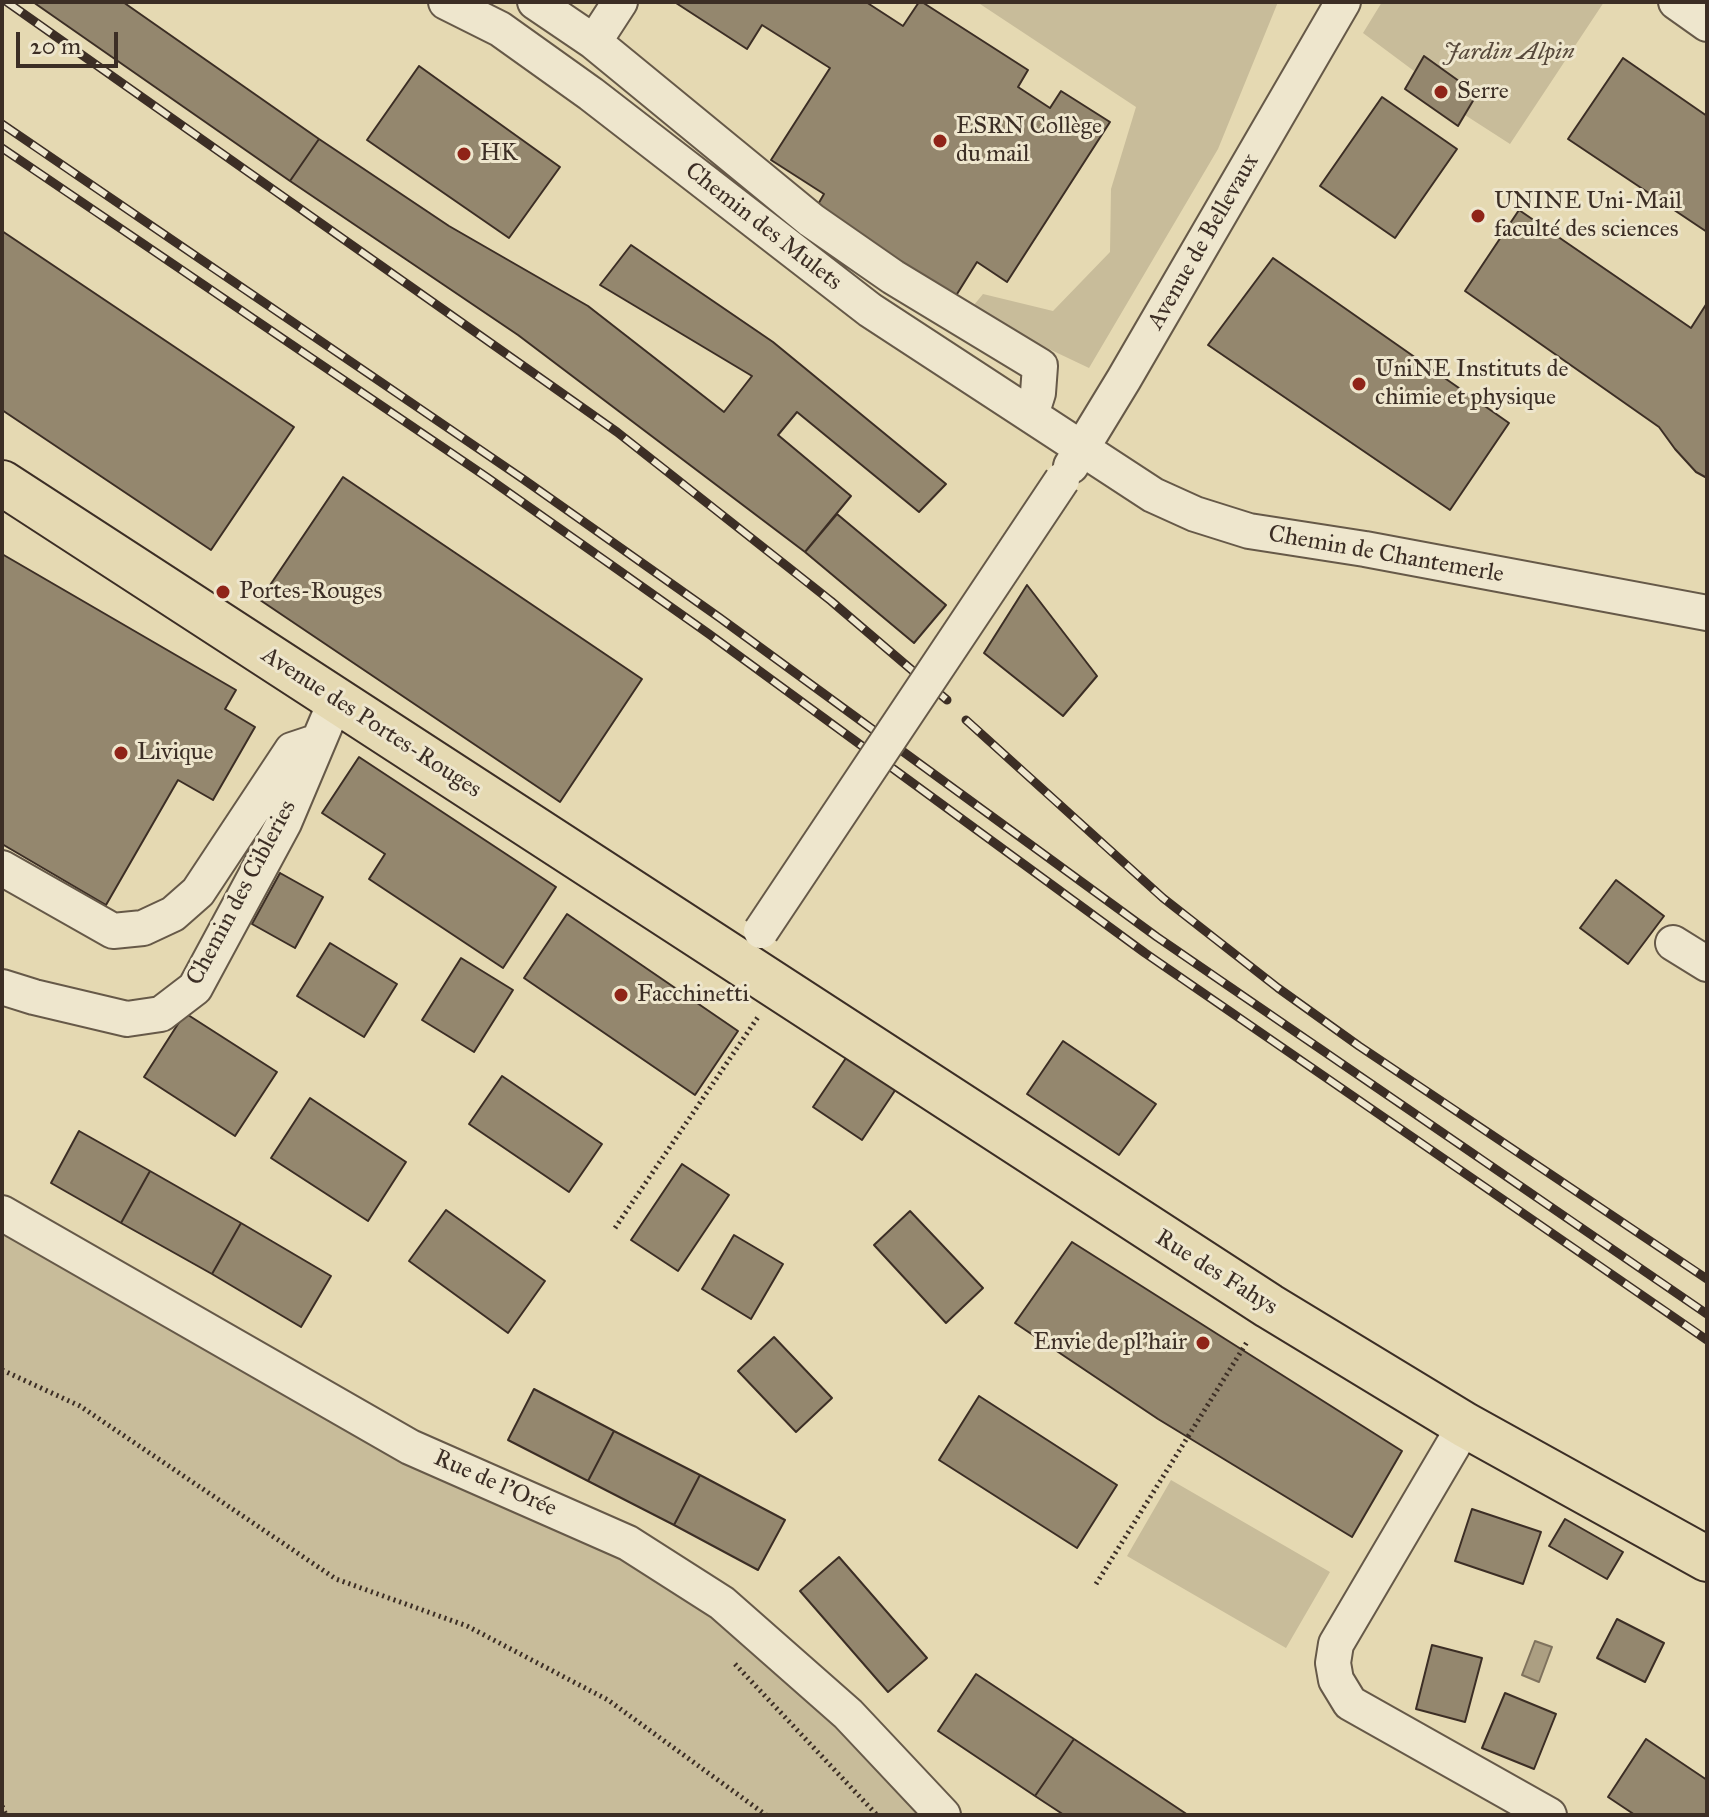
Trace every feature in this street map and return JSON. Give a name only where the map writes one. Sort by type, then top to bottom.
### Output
[{"type":"main road","name":"Avenue des Portes-Rouges","points":[[2,483],[336,700],[750,947]]},
{"type":"main road","name":"Rue des Fahys","points":[[750,947],[1115,1209],[1465,1425],[1707,1559]]},
{"type":"street","name":"Chemin des Mulets","points":[[446,2],[500,29],[591,94],[870,310],[1082,448]]},
{"type":"street","points":[[535,2],[594,42],[811,220],[893,277],[1040,366],[1038,393],[1031,415]]},
{"type":"street","points":[[594,42],[620,2]]},
{"type":"street","name":"Avenue de Bellevaux","points":[[750,947],[1062,480],[1343,2]]},
{"type":"street","points":[[1676,2],[1707,24]]},
{"type":"street","name":"Chemin de Chantemerle","points":[[1082,448],[1153,495],[1195,514],[1249,531],[1365,549],[1707,613]]},
{"type":"street","name":"Chemin des Cibleries","points":[[2,987],[127,1019],[161,1014],[195,988],[284,823],[336,700]]},
{"type":"street","points":[[2,868],[113,931],[143,928],[173,914],[198,892],[292,750],[316,742]]},
{"type":"street","points":[[1673,943],[1707,964]]},
{"type":"street","name":"Rue de l'Orée","points":[[2,1213],[410,1447],[628,1543],[722,1603],[848,1714],[943,1815]]},
{"type":"street","points":[[1465,1425],[1336,1644],[1333,1663],[1336,1680],[1350,1703],[1549,1815]]},
{"type":"path","points":[[615,1228],[764,1010]]},
{"type":"path","points":[[1096,1584],[1247,1342]]},
{"type":"path","points":[[2,1370],[80,1406],[336,1579],[467,1626],[608,1700],[766,1815]]},
{"type":"path","points":[[727,1656],[877,1815]]},
{"type":"path","points":[[2,1806],[6,1815]]},
{"type":"green space","points":[[977,2],[1278,2],[1218,149],[1089,368],[969,311],[983,294],[1053,311],[1110,252],[1111,189],[1136,107]]},
{"type":"green space","name":"Jardin Alpin","points":[[1382,2],[1604,2],[1510,144],[1465,115],[1476,95],[1424,57],[1414,71],[1363,33]]},
{"type":"green space","points":[[2,1213],[628,1543],[943,1815],[2,1815]]},
{"type":"green space","points":[[1171,1480],[1330,1572],[1286,1648],[1127,1556]]},
{"type":"shaded area","points":[[1535,1641],[1552,1647],[1539,1682],[1522,1675]]},
{"type":"building","points":[[33,2],[123,2],[319,139],[290,181]]},
{"type":"building","name":"ESRN Collège du mail","points":[[866,2],[903,26],[922,2],[1028,70],[1018,87],[1050,108],[1061,91],[1110,122],[1007,282],[977,262],[952,302],[813,213],[824,194],[771,160],[830,68],[762,25],[747,49],[676,3]]},
{"type":"building","name":"Serre","points":[[1424,56],[1477,94],[1458,126],[1405,89]]},
{"type":"building","points":[[1623,58],[1707,116],[1707,232],[1568,139]]},
{"type":"building","name":"HK","points":[[419,66],[560,167],[509,238],[367,140]]},
{"type":"building","points":[[1382,97],[1457,149],[1395,238],[1320,186]]},
{"type":"building","points":[[319,139],[449,226],[588,306],[724,412],[752,376],[600,285],[631,245],[773,342],[946,484],[919,512],[797,412],[778,435],[851,496],[805,552],[518,335],[290,181]]},
{"type":"building","points":[[1519,210],[1691,328],[1707,303],[1707,478],[1696,472],[1659,427],[1465,291]]},
{"type":"building","points":[[2,231],[294,427],[211,550],[2,410]]},
{"type":"building","name":"UniNE Instituts de chimie et physique","points":[[1273,258],[1509,423],[1450,510],[1208,345]]},
{"type":"building","points":[[343,477],[642,679],[560,802],[260,600]]},
{"type":"building","points":[[837,514],[946,605],[914,643],[805,552]]},
{"type":"building","name":"Livique","points":[[2,554],[236,690],[225,709],[255,727],[213,800],[178,780],[106,905],[2,844]]},
{"type":"building","points":[[1027,585],[1097,676],[1063,716],[984,653]]},
{"type":"building","points":[[359,757],[556,887],[503,968],[369,879],[385,854],[322,813]]},
{"type":"building","points":[[280,873],[323,897],[295,948],[252,924]]},
{"type":"building","points":[[1616,880],[1664,916],[1628,964],[1580,928]]},
{"type":"building","points":[[567,914],[738,1031],[695,1095],[524,978]]},
{"type":"building","points":[[330,943],[397,984],[364,1037],[297,996]]},
{"type":"building","points":[[461,958],[513,990],[474,1052],[422,1020]]},
{"type":"building","points":[[185,1013],[277,1072],[235,1136],[144,1077]]},
{"type":"building","points":[[1063,1041],[1156,1104],[1119,1155],[1027,1094]]},
{"type":"building","points":[[848,1055],[896,1089],[862,1140],[813,1107]]},
{"type":"building","points":[[502,1076],[602,1144],[569,1192],[469,1124]]},
{"type":"building","points":[[310,1098],[406,1162],[368,1221],[271,1158]]},
{"type":"building","points":[[79,1131],[150,1171],[121,1223],[51,1183]]},
{"type":"building","points":[[682,1164],[729,1195],[678,1271],[631,1240]]},
{"type":"building","points":[[150,1171],[241,1223],[212,1274],[121,1223]]},
{"type":"building","points":[[446,1210],[545,1281],[508,1333],[409,1261]]},
{"type":"building","points":[[910,1211],[983,1288],[946,1323],[874,1245]]},
{"type":"building","points":[[241,1223],[331,1276],[301,1327],[212,1274]]},
{"type":"building","points":[[734,1235],[783,1264],[751,1319],[702,1289]]},
{"type":"building","points":[[1072,1242],[1402,1451],[1352,1537],[1158,1419],[1015,1323]]},
{"type":"building","points":[[774,1337],[832,1398],[796,1432],[738,1371]]},
{"type":"building","points":[[534,1389],[614,1431],[588,1481],[508,1440]]},
{"type":"building","points":[[979,1396],[1117,1485],[1077,1548],[939,1460]]},
{"type":"building","points":[[614,1431],[700,1475],[674,1525],[588,1481]]},
{"type":"building","points":[[700,1475],[785,1520],[758,1570],[674,1525]]},
{"type":"building","points":[[1472,1509],[1541,1532],[1523,1584],[1455,1561]]},
{"type":"building","points":[[1565,1519],[1623,1552],[1607,1579],[1549,1546]]},
{"type":"building","points":[[839,1557],[927,1658],[888,1692],[800,1591]]},
{"type":"building","points":[[1617,1619],[1664,1643],[1645,1682],[1597,1658]]},
{"type":"building","points":[[1432,1645],[1482,1658],[1465,1722],[1416,1709]]},
{"type":"building","points":[[976,1674],[1074,1739],[1035,1796],[938,1731]]},
{"type":"building","points":[[1505,1693],[1556,1714],[1534,1769],[1482,1748]]},
{"type":"building","points":[[1074,1739],[1188,1815],[1064,1815],[1035,1796]]},
{"type":"building","points":[[1646,1739],[1707,1780],[1707,1815],[1635,1815],[1608,1797]]},
{"type":"railway","points":[[7,2],[617,432],[831,601],[947,700]]},
{"type":"railway","points":[[2,124],[523,479],[720,618],[1157,937],[1707,1314]]},
{"type":"railway","points":[[2,148],[488,478],[709,634],[1145,953],[1707,1340]]},
{"type":"railway","points":[[966,720],[1163,898],[1278,988],[1359,1046],[1707,1279]]},
{"type":"place","name":"Serre","points":[[1441,92]]},
{"type":"place","name":"ESRN Collège du mail","points":[[940,141]]},
{"type":"place","name":"HK","points":[[464,154]]},
{"type":"place","name":"UNINE Uni-Mail faculté des sciences","points":[[1478,216]]},
{"type":"place","name":"UniNE Instituts de chimie et physique","points":[[1359,384]]},
{"type":"place","name":"Portes-Rouges","points":[[223,592]]},
{"type":"place","name":"Livique","points":[[121,753]]},
{"type":"place","name":"Facchinetti","points":[[621,995]]},
{"type":"place","name":"Envie de pl'hair","points":[[1203,1343]]}]
